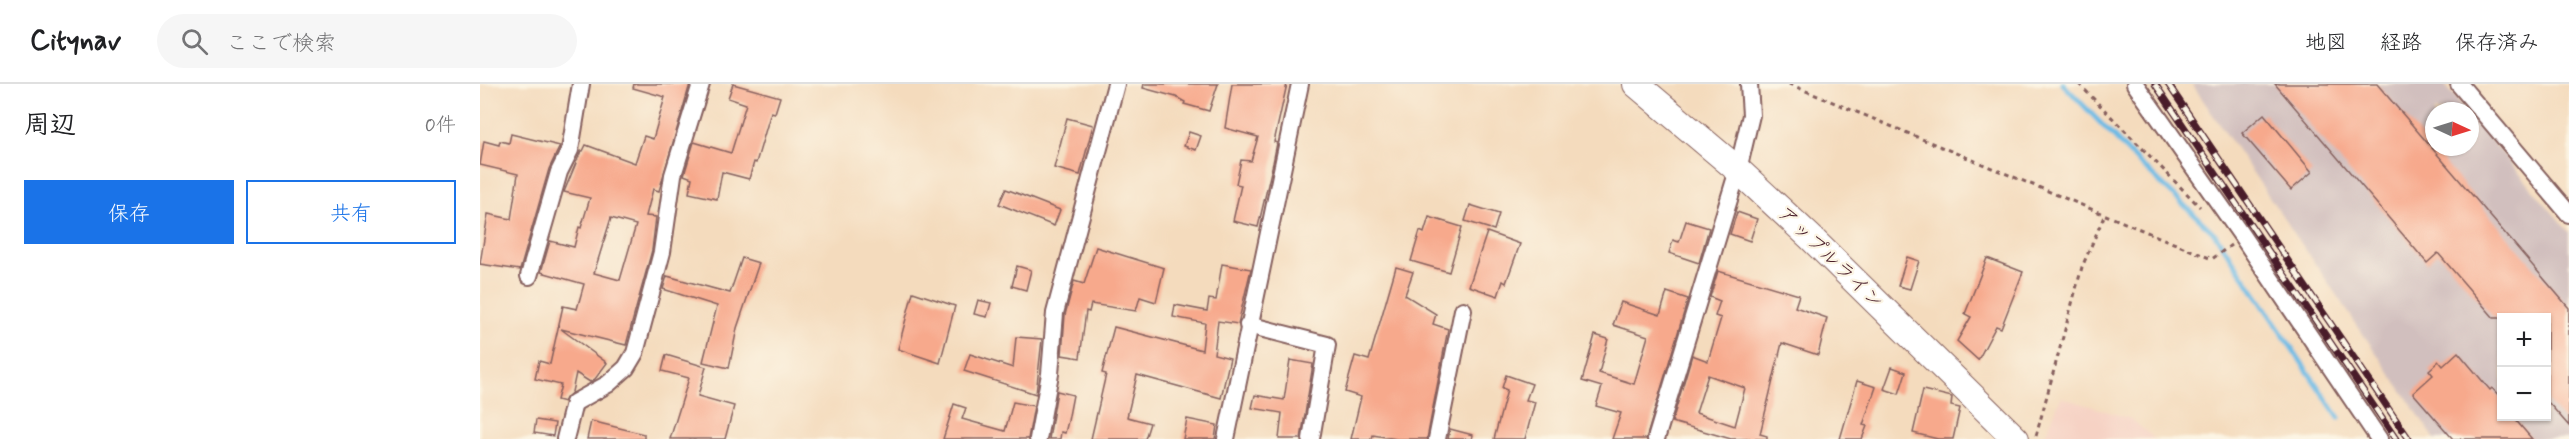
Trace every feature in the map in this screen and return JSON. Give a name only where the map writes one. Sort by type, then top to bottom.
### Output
[{"type":"highway","name":"アップルライン","points":[[1636,84],[1738,170],[1810,237],[2016,439]]},
{"type":"street","points":[[529,276],[559,172],[570,150],[581,84]]},
{"type":"street","points":[[565,439],[574,403],[608,384],[626,368],[635,352],[662,252],[673,175],[701,84]]},
{"type":"street","points":[[1038,439],[1050,374],[1055,313],[1116,84]]},
{"type":"street","points":[[1226,439],[1300,84]]},
{"type":"street","points":[[1656,439],[1738,170],[1751,115],[1749,84]]},
{"type":"street","points":[[2136,84],[2379,439]]},
{"type":"street","points":[[2459,84],[2569,214]]},
{"type":"street","points":[[1437,439],[1463,310]]},
{"type":"street","points":[[1248,325],[1327,345],[1311,439]]},
{"type":"path","points":[[1789,84],[2212,259],[2232,244]]},
{"type":"path","points":[[2079,84],[2201,208]]},
{"type":"path","points":[[2035,439],[2082,267],[2105,214]]},
{"type":"shaded area","points":[[2192,84],[2444,84],[2459,102],[2425,102],[2425,156],[2479,156],[2479,126],[2569,232],[2569,439],[2435,439]]},
{"type":"shaded area","points":[[2061,397],[2131,419],[2155,439],[2048,439],[2045,436]]},
{"type":"building","points":[[634,84],[690,84],[659,191],[653,189],[646,216],[656,217],[652,250],[626,345],[561,329],[607,363],[590,382],[576,373],[572,392],[564,402],[557,400],[561,385],[535,379],[539,361],[550,364],[563,306],[577,309],[584,284],[541,272],[550,241],[574,247],[579,227],[581,228],[590,198],[564,192],[581,151],[586,145],[635,163],[644,136],[653,139],[665,97],[633,88]],"holes":[[[611,218],[636,225],[620,280],[594,273]]]},
{"type":"building","points":[[733,84],[780,97],[775,113],[771,112],[756,163],[754,162],[749,179],[722,172],[717,199],[689,193],[692,178],[684,175],[694,142],[731,153],[746,104],[728,98]]},
{"type":"building","points":[[1144,84],[1218,84],[1209,111],[1184,104],[1185,102],[1176,97],[1143,88]]},
{"type":"building","points":[[1232,84],[1287,84],[1274,142],[1277,143],[1273,163],[1258,227],[1233,221],[1241,185],[1236,184],[1241,160],[1251,161],[1258,137],[1225,128]]},
{"type":"building","points":[[2275,84],[2377,84],[2425,140],[2425,156],[2439,156],[2569,308],[2569,426],[2551,406],[2551,313],[2497,313],[2497,318],[2494,318],[2438,253],[2427,263]]},
{"type":"building","points":[[2264,114],[2312,172],[2291,190],[2242,133]]},
{"type":"building","points":[[1067,118],[1093,125],[1080,175],[1054,168]]},
{"type":"building","points":[[1189,132],[1201,136],[1196,150],[1184,146]]},
{"type":"building","points":[[511,134],[560,146],[549,169],[520,270],[480,264],[488,214],[511,219],[518,174],[480,165],[484,141],[499,145],[500,141],[509,143]]},
{"type":"building","points":[[1006,189],[1060,210],[1054,226],[999,204]]},
{"type":"building","points":[[1470,205],[1499,214],[1494,230],[1465,221]]},
{"type":"building","points":[[1737,212],[1757,219],[1750,241],[1730,234]]},
{"type":"building","points":[[1429,217],[1462,227],[1449,272],[1411,261],[1420,231],[1424,233]]},
{"type":"building","points":[[1686,221],[1709,228],[1699,263],[1669,253],[1673,240],[1679,242]]},
{"type":"building","points":[[1487,232],[1520,244],[1506,283],[1503,281],[1498,296],[1469,286]]},
{"type":"building","points":[[1096,247],[1164,268],[1156,302],[1140,297],[1136,311],[1091,304],[1089,312],[1086,311],[1080,358],[1062,355],[1065,315],[1074,281],[1084,284]]},
{"type":"building","points":[[1907,257],[1919,261],[1910,289],[1898,286]]},
{"type":"building","points":[[742,258],[759,263],[737,328],[729,368],[703,362],[717,306],[663,289],[667,276],[730,293]]},
{"type":"building","points":[[1987,258],[2023,272],[2001,328],[1996,326],[1978,360],[1957,341],[1971,317],[1965,314]]},
{"type":"building","points":[[1222,264],[1251,269],[1238,324],[1218,321],[1214,354],[1230,358],[1221,398],[1137,375],[1127,417],[1150,423],[1145,439],[1091,439],[1106,374],[1102,373],[1114,327],[1202,350],[1205,323],[1173,317],[1175,305],[1207,311],[1209,299],[1216,300]]},
{"type":"building","points":[[1017,266],[1031,270],[1026,290],[1012,286]]},
{"type":"building","points":[[1396,267],[1413,272],[1405,295],[1436,314],[1433,324],[1448,329],[1427,439],[1397,439],[1373,435],[1372,439],[1351,439],[1361,397],[1345,392],[1355,356],[1369,360]]},
{"type":"building","points":[[1718,271],[1799,295],[1795,307],[1827,318],[1818,355],[1782,343],[1760,434],[1767,436],[1767,439],[1731,439],[1672,422],[1692,355],[1708,361],[1721,318],[1715,316],[1720,301],[1710,297]],"holes":[[[1708,375],[1745,388],[1735,426],[1696,413]]]},
{"type":"building","points":[[913,292],[955,306],[940,363],[898,349]]},
{"type":"building","points":[[1667,292],[1688,299],[1646,439],[1612,439],[1621,413],[1596,406],[1602,387],[1582,381],[1595,335],[1608,339],[1599,373],[1634,384],[1648,336],[1613,325],[1621,302],[1660,315]]},
{"type":"building","points":[[978,300],[991,303],[987,317],[974,314]]},
{"type":"building","points":[[1016,337],[1042,339],[1036,394],[964,371],[970,354],[1013,368]]},
{"type":"building","points":[[2458,352],[2490,390],[2492,388],[2497,394],[2497,421],[2516,421],[2532,439],[2453,439],[2413,393],[2433,375],[2429,370],[2439,361],[2443,366]]},
{"type":"building","points":[[666,355],[706,367],[698,396],[734,406],[725,439],[670,439],[689,378],[662,371]]},
{"type":"building","points":[[1290,360],[1313,364],[1301,439],[1279,439],[1282,413],[1252,408],[1255,395],[1284,400]]},
{"type":"building","points":[[1892,367],[1906,372],[1899,394],[1884,389]]},
{"type":"building","points":[[1506,375],[1532,384],[1526,400],[1535,402],[1525,439],[1494,439],[1507,390],[1502,388]]},
{"type":"building","points":[[1857,381],[1876,387],[1863,425],[1867,426],[1862,439],[1840,439]]},
{"type":"building","points":[[1923,390],[1952,397],[1951,406],[1960,408],[1953,439],[1938,439],[1913,433]]},
{"type":"building","points":[[1057,391],[1073,395],[1065,433],[1061,432],[1060,439],[1049,439]]},
{"type":"building","points":[[1013,402],[1034,406],[1028,439],[943,439],[954,404],[966,408],[962,419],[1005,431]]},
{"type":"building","points":[[1187,419],[1217,425],[1215,439],[1183,439]]},
{"type":"building","points":[[536,420],[555,423],[553,436],[534,433]]},
{"type":"building","points":[[591,421],[644,434],[644,439],[587,439]]},
{"type":"building","points":[[1450,429],[1473,435],[1472,439],[1448,439]]},
{"type":"waterway","points":[[2063,84],[2135,159],[2215,234],[2339,418]]},
{"type":"railway","points":[[2155,84],[2396,439]]},
{"type":"railway","points":[[2168,84],[2409,439]]}]
